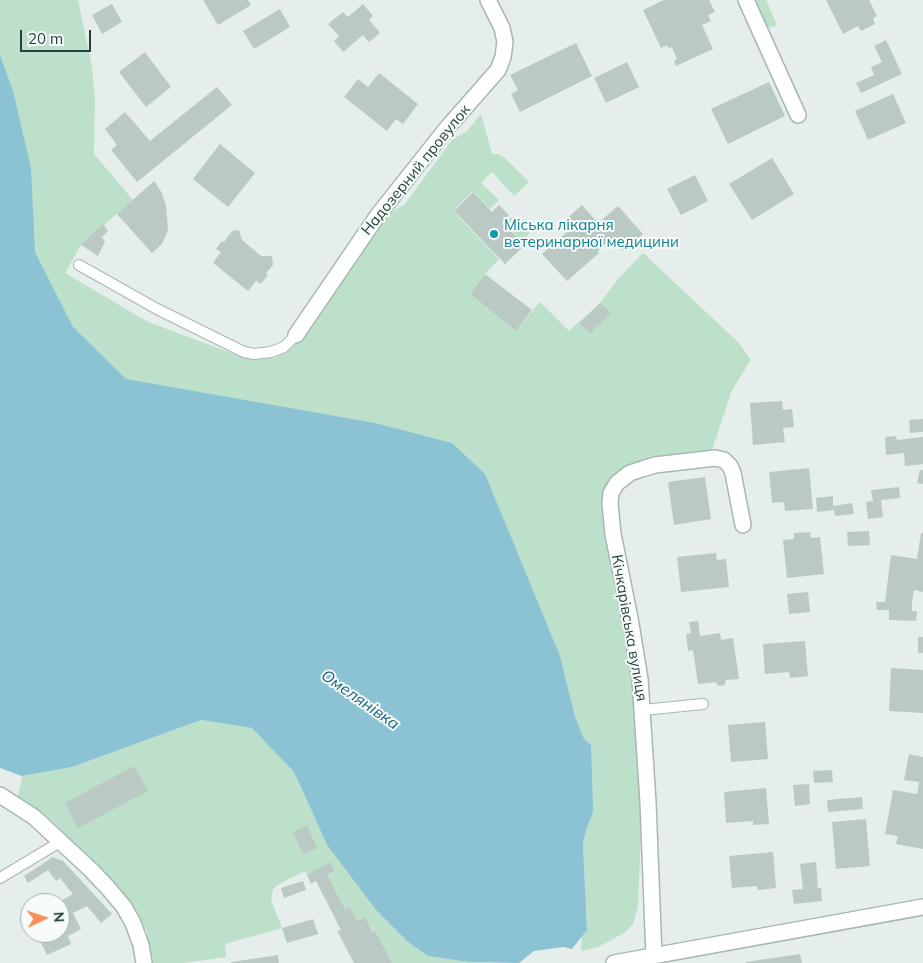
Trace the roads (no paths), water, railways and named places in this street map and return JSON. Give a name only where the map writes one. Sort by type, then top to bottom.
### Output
[{"type":"street","name":"Надозерний провулок","points":[[296,335],[378,215],[447,128],[498,70],[504,57],[505,42],[502,28],[488,0]]},
{"type":"street","points":[[746,0],[798,115]]},
{"type":"street","name":"Кічкарівська вулиця","points":[[654,956],[640,679],[610,517],[610,503],[617,483],[630,473],[655,465],[715,458],[724,460],[730,466],[733,473],[743,524]]},
{"type":"street","points":[[0,795],[34,817],[91,870],[124,907],[141,945],[144,963]]},
{"type":"street","points":[[614,963],[923,907]]},
{"type":"lane","points":[[79,265],[157,309],[244,352],[254,354],[270,352],[284,347],[296,335]]},
{"type":"lane","points":[[643,710],[703,704]]},
{"type":"lane","points":[[0,878],[60,842]]},
{"type":"water","name":"Омелянівка","points":[[0,55],[13,91],[31,168],[35,252],[73,327],[126,379],[375,423],[452,443],[485,474],[560,656],[575,717],[584,739],[591,745],[593,809],[583,844],[587,930],[572,949],[563,947],[534,951],[519,963],[468,962],[428,956],[408,942],[376,910],[327,845],[294,772],[252,728],[201,720],[72,767],[22,776],[0,768]]},
{"type":"place","name":"Міська лікарня ветеринарної медицини","points":[[494,234]]}]
